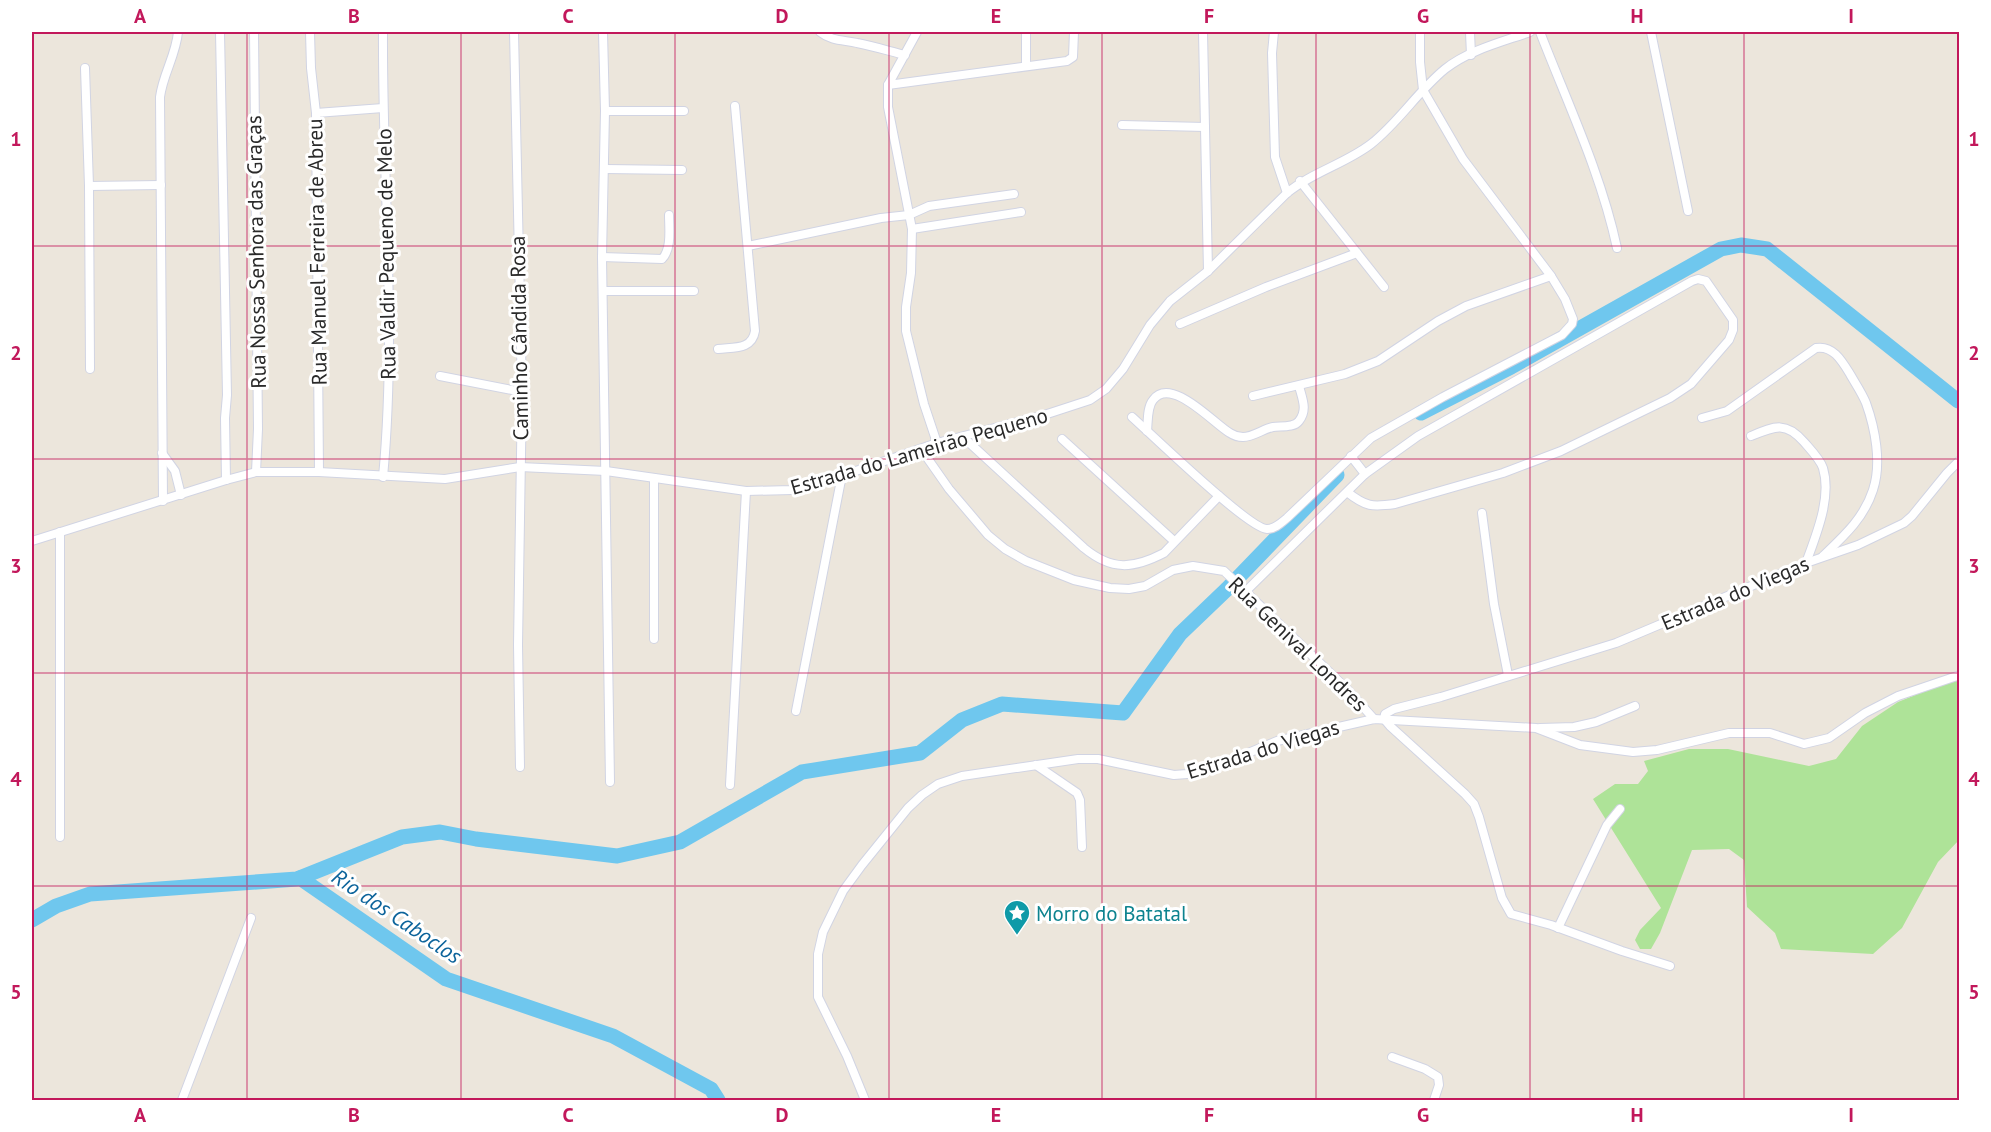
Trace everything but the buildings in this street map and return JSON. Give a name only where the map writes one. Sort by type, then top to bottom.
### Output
[{"type":"street","points":[[163,501],[161,91],[176,48],[178,32]]},
{"type":"street","points":[[220,32],[227,395],[226,480]]},
{"type":"street","name":"Rua Nossa Senhora das Graças","points":[[254,32],[256,472]]},
{"type":"street","name":"Rua Manuel Ferreira de Abreu","points":[[310,32],[316,113],[319,472]]},
{"type":"street","name":"Rua Valdir Pequeno de Melo","points":[[383,32],[389,398],[383,477]]},
{"type":"street","name":"Caminho Cândida Rosa","points":[[514,32],[522,392],[518,645],[520,767]]},
{"type":"street","points":[[603,32],[605,169],[602,257],[610,782]]},
{"type":"street","points":[[820,32],[838,40],[905,55]]},
{"type":"street","points":[[918,32],[888,86],[888,107],[912,229],[906,332],[924,404],[937,443]]},
{"type":"street","points":[[1026,32],[1026,66]]},
{"type":"street","points":[[888,86],[1067,61],[1073,57],[1074,32]]},
{"type":"street","points":[[1203,32],[1208,271]]},
{"type":"street","points":[[1274,32],[1272,64],[1275,157],[1287,193]]},
{"type":"street","points":[[1132,417],[1219,496],[1264,529],[1275,528],[1371,438],[1569,329],[1572,319],[1570,312],[1551,276],[1463,159],[1423,90],[1420,69],[1420,32]]},
{"type":"street","points":[[1470,32],[1471,55]]},
{"type":"street","name":"Estrada do Lameirão Pequeno","points":[[32,541],[256,472],[319,472],[445,479],[520,467],[606,471],[746,491],[792,490],[842,476],[937,443],[1041,416],[1090,400],[1106,389],[1123,369],[1150,324],[1170,301],[1208,271],[1300,182],[1369,145],[1393,124],[1447,67],[1530,32]]},
{"type":"street","points":[[1540,32],[1595,174],[1610,218],[1617,248]]},
{"type":"street","points":[[1651,32],[1688,211]]},
{"type":"street","points":[[85,68],[89,186],[90,369]]},
{"type":"street","points":[[718,349],[747,346],[754,337],[735,106]]},
{"type":"street","points":[[316,113],[383,108]]},
{"type":"street","points":[[605,111],[684,111]]},
{"type":"street","points":[[1122,125],[1205,127]]},
{"type":"street","points":[[605,169],[682,170]]},
{"type":"street","points":[[1300,182],[1384,287]]},
{"type":"street","points":[[89,186],[161,185]]},
{"type":"street","points":[[748,246],[880,218],[909,215],[929,206],[1014,194]]},
{"type":"street","points":[[912,229],[1021,212]]},
{"type":"street","points":[[602,257],[662,259],[667,253],[669,215]]},
{"type":"street","points":[[1180,324],[1266,287],[1357,253]]},
{"type":"street","points":[[1253,396],[1345,374],[1378,362],[1438,321],[1466,306],[1551,276]]},
{"type":"street","points":[[1244,589],[1365,474],[1419,436],[1692,281],[1698,279],[1706,281],[1732,320],[1733,330],[1729,340],[1691,384],[1670,398],[1561,452],[1503,473],[1395,504],[1368,506],[1347,492]]},
{"type":"street","points":[[603,291],[694,291]]},
{"type":"street","points":[[1702,418],[1727,411],[1816,348],[1828,349],[1842,362],[1866,401],[1877,463],[1874,488],[1856,523],[1821,558]]},
{"type":"street","points":[[440,376],[522,392]]},
{"type":"street","points":[[1147,431],[1149,406],[1159,394],[1167,393],[1195,405],[1229,433],[1236,436],[1244,437],[1273,427],[1296,424],[1301,420],[1304,407],[1299,386]]},
{"type":"street","points":[[1751,436],[1762,431],[1785,427],[1795,431],[1823,466],[1824,503],[1806,563]]},
{"type":"street","points":[[963,437],[1098,560],[1110,565],[1123,566],[1164,553],[1219,496]]},
{"type":"street","points":[[1062,439],[1174,541]]},
{"type":"street","name":"Rua Genival Londres","points":[[921,449],[949,489],[988,535],[1005,549],[1026,561],[1074,580],[1119,588],[1145,586],[1173,570],[1193,566],[1224,572],[1347,689],[1374,719]]},
{"type":"street","points":[[162,453],[175,471],[181,495]]},
{"type":"street","points":[[1351,456],[1365,474]]},
{"type":"street","name":"Estrada do Viegas","points":[[1384,719],[1386,712],[1394,709],[1441,697],[1616,643],[1806,563],[1858,545],[1904,523],[1959,460]]},
{"type":"street","points":[[796,711],[842,476]]},
{"type":"street","points":[[654,478],[654,639]]},
{"type":"street","points":[[730,784],[746,491]]},
{"type":"street","points":[[1482,513],[1494,604],[1508,675]]},
{"type":"street","points":[[60,532],[60,837]]},
{"type":"street","name":"Estrada do Viegas","points":[[865,1101],[819,997],[818,954],[823,932],[833,908],[862,865],[908,808],[938,784],[962,776],[1078,759],[1098,759],[1174,775],[1202,772],[1277,741],[1374,719],[1536,728],[1580,745],[1633,752],[1657,750],[1730,733],[1770,733],[1804,744],[1829,738],[1865,713],[1898,696],[1959,675]]},
{"type":"street","points":[[1536,728],[1585,724],[1635,706]]},
{"type":"street","points":[[1384,719],[1473,804],[1479,817],[1488,854],[1507,909],[1511,914],[1670,966]]},
{"type":"street","points":[[1036,765],[1077,793],[1080,800],[1082,847]]},
{"type":"street","points":[[1558,928],[1607,825],[1620,809]]},
{"type":"street","points":[[182,1101],[251,918]]},
{"type":"street","points":[[1392,1057],[1436,1074],[1440,1081],[1434,1101]]},
{"type":"green space","points":[[1959,680],[1959,840],[1938,862],[1902,928],[1873,954],[1781,949],[1775,933],[1747,907],[1744,860],[1729,849],[1692,850],[1660,933],[1651,949],[1640,949],[1635,940],[1640,930],[1661,908],[1593,799],[1615,784],[1638,784],[1648,771],[1644,761],[1689,749],[1728,749],[1809,766],[1836,759],[1862,726],[1898,702],[1945,683]]},
{"type":"waterway","points":[[1421,413],[1511,367],[1721,249],[1741,245],[1767,249],[1958,401]]},
{"type":"waterway","points":[[32,920],[56,906],[90,894],[297,879],[402,837],[440,832],[476,839],[617,856],[680,842],[802,772],[920,753],[962,720],[1002,704],[1123,713],[1180,634],[1227,589],[1337,475]]},
{"type":"waterway","name":"Rio dos Caboclos","points":[[300,878],[446,979],[613,1036],[711,1089],[718,1100]]},
{"type":"place","name":"Morro do Batatal","points":[[1017,936]]}]
